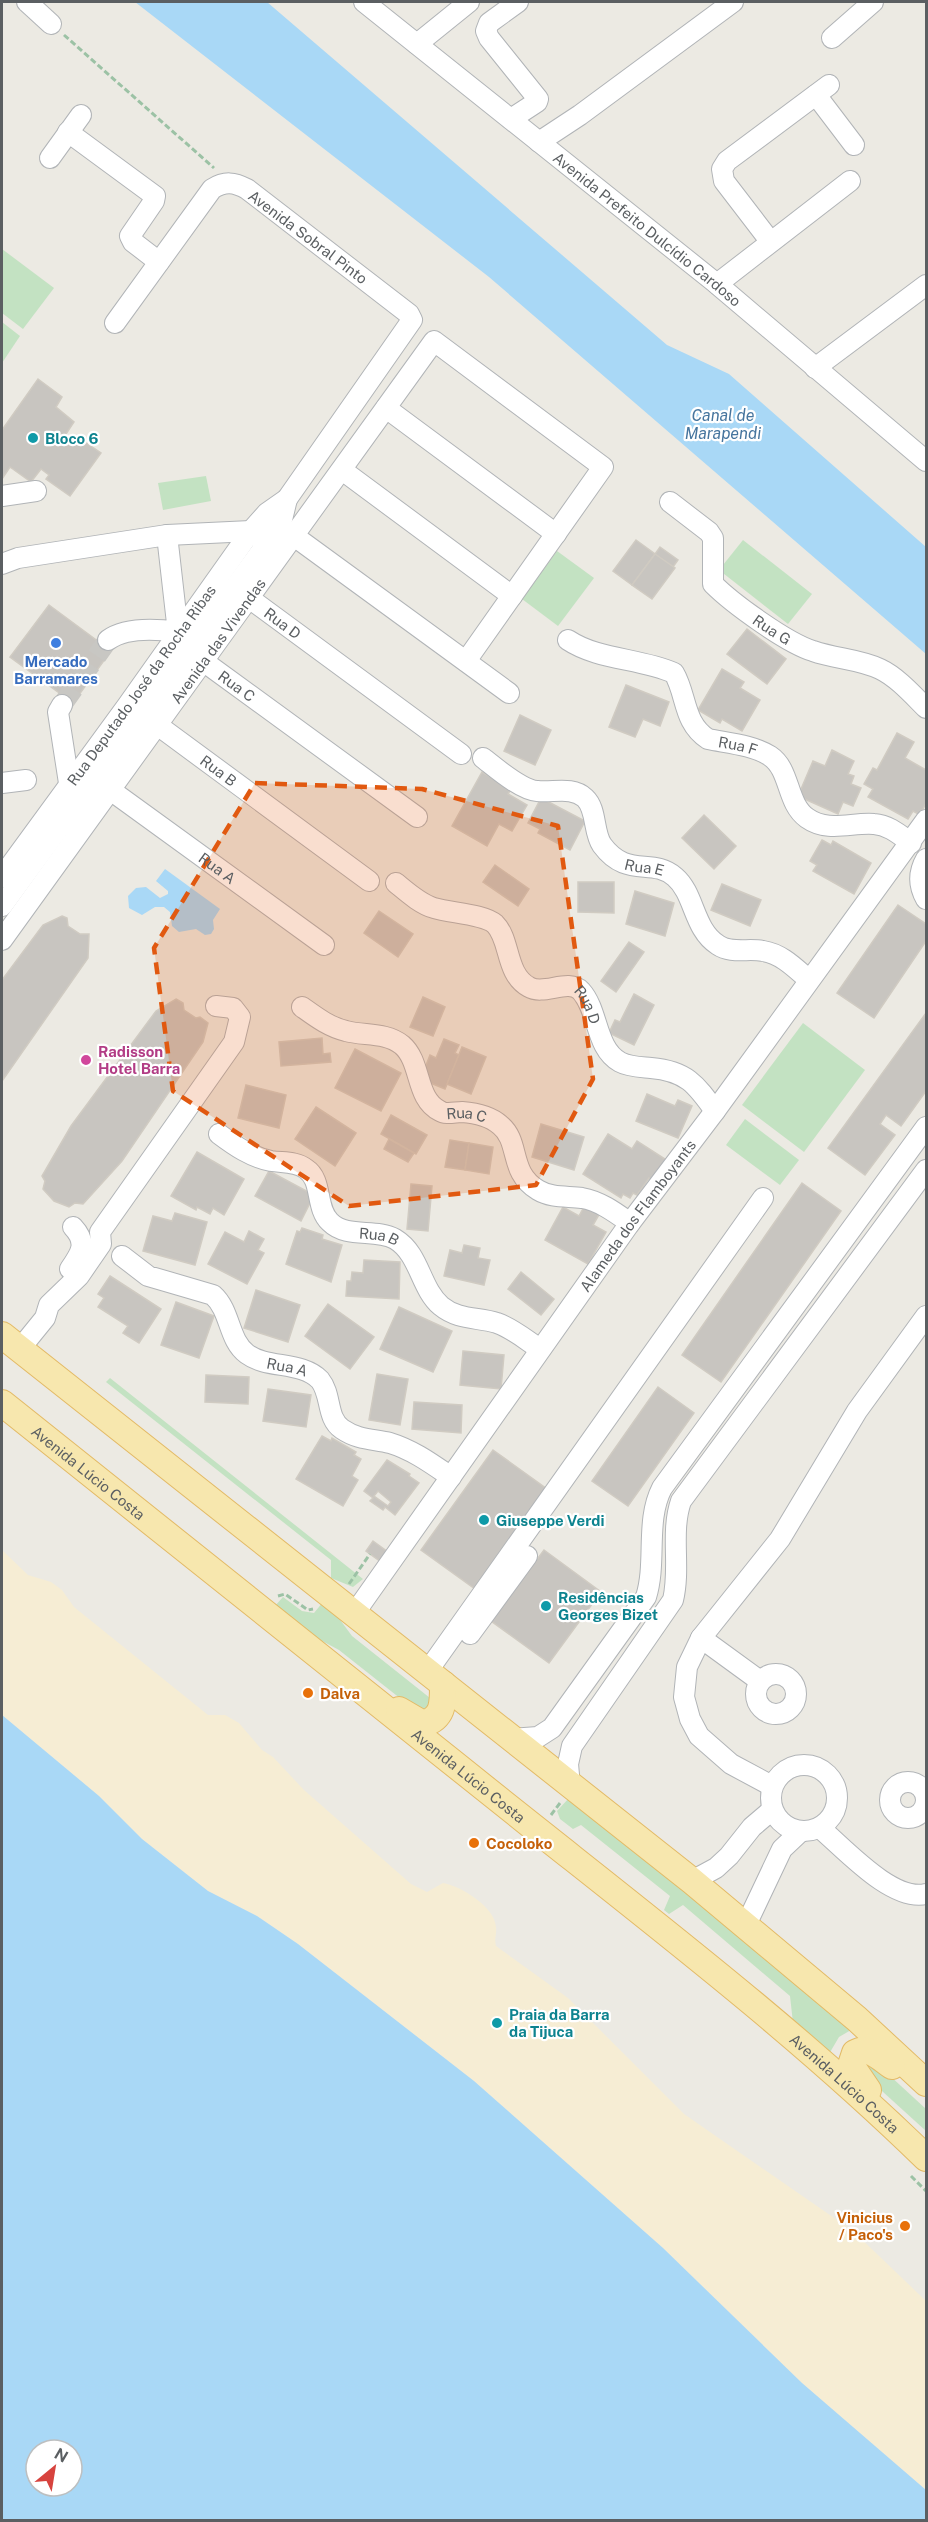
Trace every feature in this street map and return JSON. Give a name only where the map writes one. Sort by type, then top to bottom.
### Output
[{"type":"main road","points":[[10,1343],[692,1881],[857,2019],[927,2083]]},
{"type":"main road","name":"Avenida Lúcio Costa","points":[[2,1403],[821,2060],[927,2158]]},
{"type":"main road","points":[[352,1683],[423,1724],[439,1716],[443,1705],[436,1678]]},
{"type":"main road","points":[[902,2135],[854,2072],[851,2059],[859,2050],[872,2051],[927,2090]]},
{"type":"street","points":[[27,2],[51,24]]},
{"type":"street","name":"Avenida Prefeito Dulcídio Cardoso","points":[[364,2],[717,284],[815,368],[924,454]]},
{"type":"street","points":[[417,44],[469,2]]},
{"type":"street","points":[[511,119],[537,102],[538,99],[489,38],[486,31],[489,22],[518,2]]},
{"type":"street","points":[[539,142],[580,115],[733,2]]},
{"type":"street","points":[[832,38],[873,2]]},
{"type":"street","points":[[771,242],[724,181],[722,169],[727,161],[823,90],[854,145]]},
{"type":"street","points":[[50,158],[81,115]]},
{"type":"street","points":[[69,132],[155,196],[130,237],[133,242],[159,262]]},
{"type":"street","points":[[717,284],[850,181]]},
{"type":"street","points":[[115,322],[212,189],[230,182]]},
{"type":"street","name":"Avenida Sobral Pinto","points":[[230,182],[247,189],[409,314],[412,322]]},
{"type":"street","points":[[815,368],[927,285]]},
{"type":"street","name":"Rua Deputado José da Rocha Ribas","points":[[2,906],[69,783],[127,706],[251,531],[267,513],[287,499],[412,322]]},
{"type":"street","name":"Avenida das Vivendas","points":[[2,940],[434,341],[603,468],[556,534]]},
{"type":"street","points":[[386,408],[556,534],[466,661]]},
{"type":"street","points":[[342,470],[512,596]]},
{"type":"street","points":[[2,496],[36,491]]},
{"type":"street","name":"Rua Deputado José da Rocha Ribas","points":[[4,864],[39,839],[281,524],[287,499]]},
{"type":"street","name":"Rua G","points":[[670,502],[709,532],[713,538],[713,584],[724,596],[792,642],[811,651],[853,659],[882,670],[927,708]]},
{"type":"street","points":[[2,564],[18,558],[167,535],[251,531],[266,544]]},
{"type":"street","points":[[108,640],[118,633],[160,629],[178,632],[167,535]]},
{"type":"street","points":[[294,536],[509,693]]},
{"type":"street","name":"Rua D","points":[[249,598],[460,754]]},
{"type":"street","name":"Rua F","points":[[568,640],[580,648],[661,667],[674,673],[689,719],[701,735],[708,739],[758,750],[770,756],[782,771],[798,809],[807,818],[823,825],[838,827],[874,824],[885,826],[911,843]]},
{"type":"street","name":"Rua C","points":[[203,661],[417,817]]},
{"type":"street","points":[[62,705],[58,712],[69,783]]},
{"type":"street","name":"Rua B","points":[[156,724],[369,881]]},
{"type":"street","name":"Rua E","points":[[483,758],[535,792],[566,790],[584,797],[589,803],[601,843],[615,859],[624,865],[665,871],[674,877],[681,885],[701,928],[718,945],[727,949],[763,950],[778,956],[809,980]]},
{"type":"street","points":[[2,783],[26,780]]},
{"type":"street","name":"Rua A","points":[[109,789],[324,945]]},
{"type":"street","name":"Alameda dos Flamboyants","points":[[339,1601],[451,1477],[630,1223],[715,1111],[927,820]]},
{"type":"street","points":[[927,859],[919,876],[927,899]]},
{"type":"street","name":"Rua D","points":[[396,883],[432,907],[489,920],[500,932],[517,977],[523,983],[539,991],[571,986],[577,988],[592,1010],[602,1039],[614,1057],[621,1063],[635,1067],[669,1069],[684,1077],[695,1083],[715,1111]]},
{"type":"street","points":[[49,1305],[79,1276],[101,1244],[100,1232],[234,1042],[240,1017],[233,1008],[216,1006]]},
{"type":"street","name":"Rua C","points":[[302,1007],[336,1028],[381,1035],[400,1043],[412,1062],[430,1104],[445,1113],[475,1114],[499,1123],[508,1133],[516,1165],[537,1189],[553,1196],[584,1198],[610,1209],[630,1223]]},
{"type":"street","points":[[511,1739],[546,1734],[558,1721],[646,1597],[651,1577],[656,1506],[662,1488],[927,1127]]},
{"type":"street","name":"Rua B","points":[[219,1134],[237,1148],[252,1155],[269,1161],[296,1164],[307,1169],[314,1176],[323,1211],[328,1221],[344,1229],[384,1235],[395,1240],[410,1255],[428,1291],[443,1308],[468,1318],[499,1324],[540,1349]]},
{"type":"street","points":[[570,1786],[569,1755],[578,1735],[673,1600],[677,1578],[675,1520],[681,1501],[927,1170]]},
{"type":"street","points":[[436,1678],[763,1198]]},
{"type":"street","points":[[10,1343],[45,1318],[49,1305],[82,1250],[81,1237],[73,1227]]},
{"type":"street","name":"Rua A","points":[[122,1256],[148,1276],[213,1295],[226,1314],[239,1347],[250,1356],[308,1372],[317,1378],[326,1390],[332,1416],[337,1425],[345,1431],[364,1439],[402,1448],[429,1461],[451,1477]]},
{"type":"street","points":[[772,1786],[731,1764],[699,1736],[690,1719],[684,1697],[687,1667],[701,1638],[780,1539],[857,1411],[927,1316]]},
{"type":"street","points":[[436,1678],[527,1556]]},
{"type":"street","points":[[701,1638],[760,1681]]},
{"type":"street","points":[[558,1721],[578,1735]]},
{"type":"street","points":[[798,1765],[821,1770],[830,1778],[835,1788],[837,1799],[835,1811],[820,1828],[800,1832],[783,1825],[772,1810],[770,1798],[772,1786],[778,1776],[798,1765]]},
{"type":"street","points":[[692,1881],[716,1868],[729,1857],[752,1827],[772,1810]]},
{"type":"street","points":[[820,1828],[884,1883],[900,1892],[921,1896],[927,1894]]},
{"type":"street","points":[[746,1925],[782,1849],[800,1832]]},
{"type":"path","points":[[51,24],[230,182]]},
{"type":"path","points":[[264,1615],[280,1594],[285,1594],[308,1610],[339,1601],[370,1554]]},
{"type":"highlighted area","points":[[255,783],[422,789],[558,826],[593,1079],[536,1185],[349,1206],[173,1091],[154,948]]},
{"type":"green space","points":[[2,249],[54,288],[23,329],[2,313]]},
{"type":"green space","points":[[2,322],[20,336],[2,363]]},
{"type":"green space","points":[[206,476],[211,501],[163,510],[158,483]]},
{"type":"green space","points":[[743,540],[812,594],[788,624],[719,570]]},
{"type":"green space","points":[[557,551],[594,578],[558,626],[522,599]]},
{"type":"green space","points":[[803,1023],[865,1070],[804,1152],[742,1105]]},
{"type":"green space","points":[[745,1119],[799,1160],[780,1185],[726,1145]]},
{"type":"green space","points":[[110,1378],[363,1579],[353,1587],[331,1578],[331,1560],[106,1382]]},
{"type":"green space","points":[[283,1597],[302,1611],[314,1613],[323,1602],[332,1609],[352,1636],[430,1698],[432,1708],[420,1714],[339,1650],[311,1635],[275,1606]]},
{"type":"green space","points":[[569,1798],[705,1905],[851,2030],[839,2037],[829,2054],[793,2023],[790,1996],[683,1905],[669,1914],[664,1910],[670,1896],[581,1825],[573,1829],[560,1819],[557,1811]]},
{"type":"green space","points":[[861,2061],[876,2063],[926,2109],[926,2131],[860,2071]]},
{"type":"sand","name":"Praia da Barra da Tijuca","points":[[2,1550],[28,1575],[51,1582],[62,1590],[74,1607],[208,1715],[225,1715],[239,1723],[262,1750],[273,1757],[304,1790],[411,1884],[427,1892],[443,1883],[450,1885],[459,1888],[484,1905],[494,1919],[496,1946],[568,1998],[684,2114],[853,2231],[926,2301],[926,2490],[802,2383],[663,2248],[474,2081],[298,1944],[257,1916],[208,1891],[142,1839],[99,1796],[2,1715]]},
{"type":"water","name":"Canal de Marapendi","points":[[135,2],[267,2],[667,345],[729,374],[926,547],[926,654],[489,277]]},
{"type":"water","points":[[165,869],[220,909],[213,920],[214,929],[211,934],[205,935],[196,929],[179,932],[172,926],[170,912],[164,907],[155,907],[142,915],[129,908],[128,896],[136,888],[146,887],[160,898],[168,894],[168,891],[156,881]]},
{"type":"water","points":[[2,1715],[99,1796],[142,1839],[208,1891],[257,1916],[298,1944],[474,2081],[663,2248],[802,2383],[926,2490],[926,2520],[2,2520]]},
{"type":"building","name":"Bloco 6","points":[[38,379],[62,397],[56,407],[74,422],[64,437],[67,440],[76,436],[101,453],[70,496],[46,479],[49,475],[41,469],[31,482],[10,467],[2,479],[2,430]]},
{"type":"building","points":[[636,540],[655,554],[632,585],[613,571]]},
{"type":"building","points":[[660,547],[678,560],[673,567],[655,554]]},
{"type":"building","points":[[655,554],[675,568],[652,599],[632,585]]},
{"type":"building","points":[[49,605],[111,651],[73,703],[10,657]]},
{"type":"building","points":[[747,629],[786,659],[767,684],[727,654]]},
{"type":"building","points":[[722,669],[744,682],[740,688],[760,700],[742,731],[722,719],[720,723],[698,710]]},
{"type":"building","points":[[626,685],[669,702],[660,726],[643,719],[635,737],[609,727]]},
{"type":"building","points":[[520,715],[551,730],[535,765],[504,751]]},
{"type":"building","points":[[897,733],[914,742],[905,758],[926,770],[926,803],[920,815],[913,811],[908,819],[868,797],[873,789],[864,784],[873,768],[877,770]]},
{"type":"building","points":[[832,750],[854,761],[848,774],[854,776],[851,784],[861,788],[853,806],[843,802],[838,814],[798,796],[813,761],[825,766]]},
{"type":"building","points":[[482,772],[511,789],[508,794],[527,805],[512,831],[499,824],[487,846],[452,826]]},
{"type":"building","points":[[541,798],[585,821],[570,850],[538,833],[540,829],[528,823]]},
{"type":"building","points":[[704,815],[736,846],[714,869],[682,838]]},
{"type":"building","points":[[822,840],[831,845],[833,841],[871,863],[854,894],[813,871],[817,865],[810,861]]},
{"type":"building","points":[[495,865],[529,889],[518,906],[483,882]]},
{"type":"building","points":[[578,882],[614,882],[614,913],[578,912]]},
{"type":"building","points":[[722,884],[761,900],[750,926],[711,910]]},
{"type":"building","points":[[635,891],[674,903],[665,936],[626,924]]},
{"type":"building","points":[[898,905],[926,924],[926,941],[874,1018],[837,993]]},
{"type":"building","points":[[379,911],[413,934],[398,957],[364,933]]},
{"type":"building","points":[[62,916],[67,918],[68,926],[80,934],[89,934],[88,958],[2,1081],[2,980],[43,925]]},
{"type":"building","points":[[629,942],[644,952],[616,992],[601,981]]},
{"type":"building","points":[[634,994],[654,1005],[634,1045],[609,1033],[615,1020],[620,1022]]},
{"type":"building","points":[[423,997],[445,1007],[433,1036],[410,1027]]},
{"type":"building","points":[[176,999],[183,1003],[184,1010],[208,1023],[203,1042],[122,1161],[83,1204],[75,1203],[69,1207],[54,1201],[43,1189],[45,1181],[42,1176],[71,1126],[156,1011]]},
{"type":"building","points":[[926,1013],[926,1091],[901,1126],[886,1115],[880,1124],[895,1135],[865,1175],[828,1148]]},
{"type":"building","points":[[322,1038],[323,1054],[330,1053],[331,1062],[281,1066],[279,1042]]},
{"type":"building","points":[[444,1039],[459,1045],[455,1053],[459,1055],[445,1089],[423,1080],[423,1073],[430,1055],[436,1058]]},
{"type":"building","points":[[462,1047],[486,1057],[471,1094],[447,1084]]},
{"type":"building","points":[[355,1049],[401,1073],[381,1111],[335,1088]]},
{"type":"building","points":[[246,1085],[286,1095],[279,1128],[238,1118]]},
{"type":"building","points":[[647,1094],[675,1106],[678,1100],[692,1106],[678,1138],[636,1121]]},
{"type":"building","points":[[316,1107],[356,1133],[335,1166],[295,1139]]},
{"type":"building","points":[[391,1115],[427,1135],[416,1154],[381,1134]]},
{"type":"building","points":[[541,1124],[584,1137],[574,1170],[532,1157]]},
{"type":"building","points":[[608,1134],[632,1149],[637,1141],[668,1161],[654,1181],[649,1178],[637,1195],[633,1193],[630,1198],[623,1194],[621,1198],[583,1174]]},
{"type":"building","points":[[389,1139],[414,1153],[408,1162],[384,1149]]},
{"type":"building","points":[[450,1140],[469,1143],[465,1170],[445,1167]]},
{"type":"building","points":[[469,1143],[493,1147],[489,1174],[465,1170]]},
{"type":"building","points":[[197,1152],[244,1179],[224,1215],[213,1208],[210,1214],[197,1207],[196,1210],[171,1196]]},
{"type":"building","points":[[269,1171],[314,1195],[301,1221],[255,1196]]},
{"type":"building","points":[[802,1183],[841,1211],[721,1382],[682,1355]]},
{"type":"building","points":[[411,1184],[432,1186],[428,1231],[407,1229]]},
{"type":"building","points":[[585,1205],[600,1213],[593,1225],[606,1232],[588,1264],[545,1240],[563,1207],[579,1216]]},
{"type":"building","points":[[175,1213],[207,1222],[195,1265],[143,1251],[153,1216],[172,1221]]},
{"type":"building","points":[[302,1228],[323,1235],[322,1239],[342,1245],[331,1282],[286,1264],[297,1231],[300,1232]]},
{"type":"building","points":[[249,1231],[264,1239],[258,1250],[264,1253],[247,1284],[208,1264],[225,1232],[244,1242]]},
{"type":"building","points":[[464,1245],[480,1248],[478,1258],[490,1260],[484,1285],[444,1276],[450,1250],[462,1253]]},
{"type":"building","points":[[364,1260],[400,1262],[399,1299],[346,1296],[347,1281],[351,1281],[352,1272],[363,1273]]},
{"type":"building","points":[[521,1272],[554,1299],[541,1315],[508,1289]]},
{"type":"building","points":[[110,1276],[161,1309],[139,1343],[123,1333],[128,1326],[98,1307],[104,1298],[98,1294]]},
{"type":"building","points":[[256,1290],[300,1305],[288,1342],[244,1328]]},
{"type":"building","points":[[176,1302],[214,1316],[199,1358],[161,1345]]},
{"type":"building","points":[[328,1304],[374,1337],[350,1369],[305,1336]]},
{"type":"building","points":[[399,1307],[452,1331],[433,1372],[380,1349]]},
{"type":"building","points":[[463,1351],[504,1355],[501,1389],[460,1385]]},
{"type":"building","points":[[377,1374],[408,1379],[400,1425],[369,1420]]},
{"type":"building","points":[[206,1375],[249,1377],[248,1404],[205,1402]]},
{"type":"building","points":[[658,1387],[694,1413],[628,1506],[592,1481]]},
{"type":"building","points":[[268,1389],[311,1395],[306,1427],[263,1421]]},
{"type":"building","points":[[414,1402],[462,1405],[461,1433],[412,1429]]},
{"type":"building","points":[[322,1436],[331,1441],[332,1438],[356,1452],[354,1455],[361,1459],[352,1476],[358,1480],[343,1506],[296,1479]]},
{"type":"building","name":"Giuseppe Verdi","points":[[493,1450],[547,1489],[475,1589],[421,1550]]},
{"type":"building","points":[[387,1460],[410,1474],[409,1476],[419,1483],[395,1515],[385,1507],[383,1510],[370,1501],[373,1498],[364,1491]],"holes":[[[378,1491],[391,1502],[388,1506],[374,1496]]]},
{"type":"building","points":[[373,1541],[388,1552],[381,1562],[366,1551]]},
{"type":"building","name":"Residências Georges Bizet","points":[[544,1550],[601,1592],[549,1663],[491,1621]]},
{"type":"tunnel","points":[[62,705],[108,640]]},
{"type":"place","name":"Bloco 6","points":[[33,438]]},
{"type":"place","name":"Mercado Barramares","points":[[56,643]]},
{"type":"place","name":"Radisson Hotel Barra","points":[[86,1060]]},
{"type":"place","name":"Giuseppe Verdi","points":[[484,1520]]},
{"type":"place","name":"Residências Georges Bizet","points":[[546,1606]]},
{"type":"place","name":"Dalva","points":[[308,1693]]},
{"type":"place","name":"Cocoloko","points":[[474,1843]]},
{"type":"place","name":"Praia da Barra da Tijuca","points":[[497,2023]]},
{"type":"place","name":"Vinicius / Paco's","points":[[905,2226]]}]
